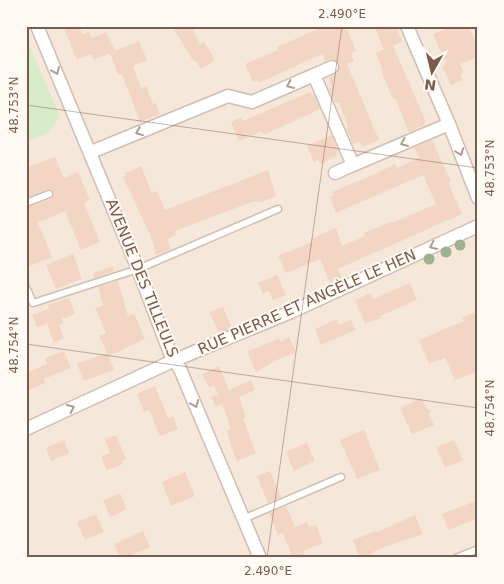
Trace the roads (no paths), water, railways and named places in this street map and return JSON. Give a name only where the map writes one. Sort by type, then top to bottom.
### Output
[{"type":"street","name":"AVENUE DES TILLEULS","points":[[37,26],[91,152],[170,352],[180,369],[260,558]]},
{"type":"street","points":[[407,26],[478,198]]},
{"type":"street","points":[[91,152],[228,96],[252,102],[332,67]]},
{"type":"street","points":[[314,74],[353,165]]},
{"type":"street","points":[[335,173],[449,124]]},
{"type":"street","name":"RUE PIERRE ET ANGÈLE LE HEN","points":[[26,429],[175,360],[292,312],[478,226]]},
{"type":"lane","points":[[26,203],[49,194]]},
{"type":"lane","points":[[26,287],[33,303],[138,269],[278,209]]},
{"type":"lane","points":[[243,519],[341,476]]},
{"type":"lane","points":[[456,558],[477,552]]}]
